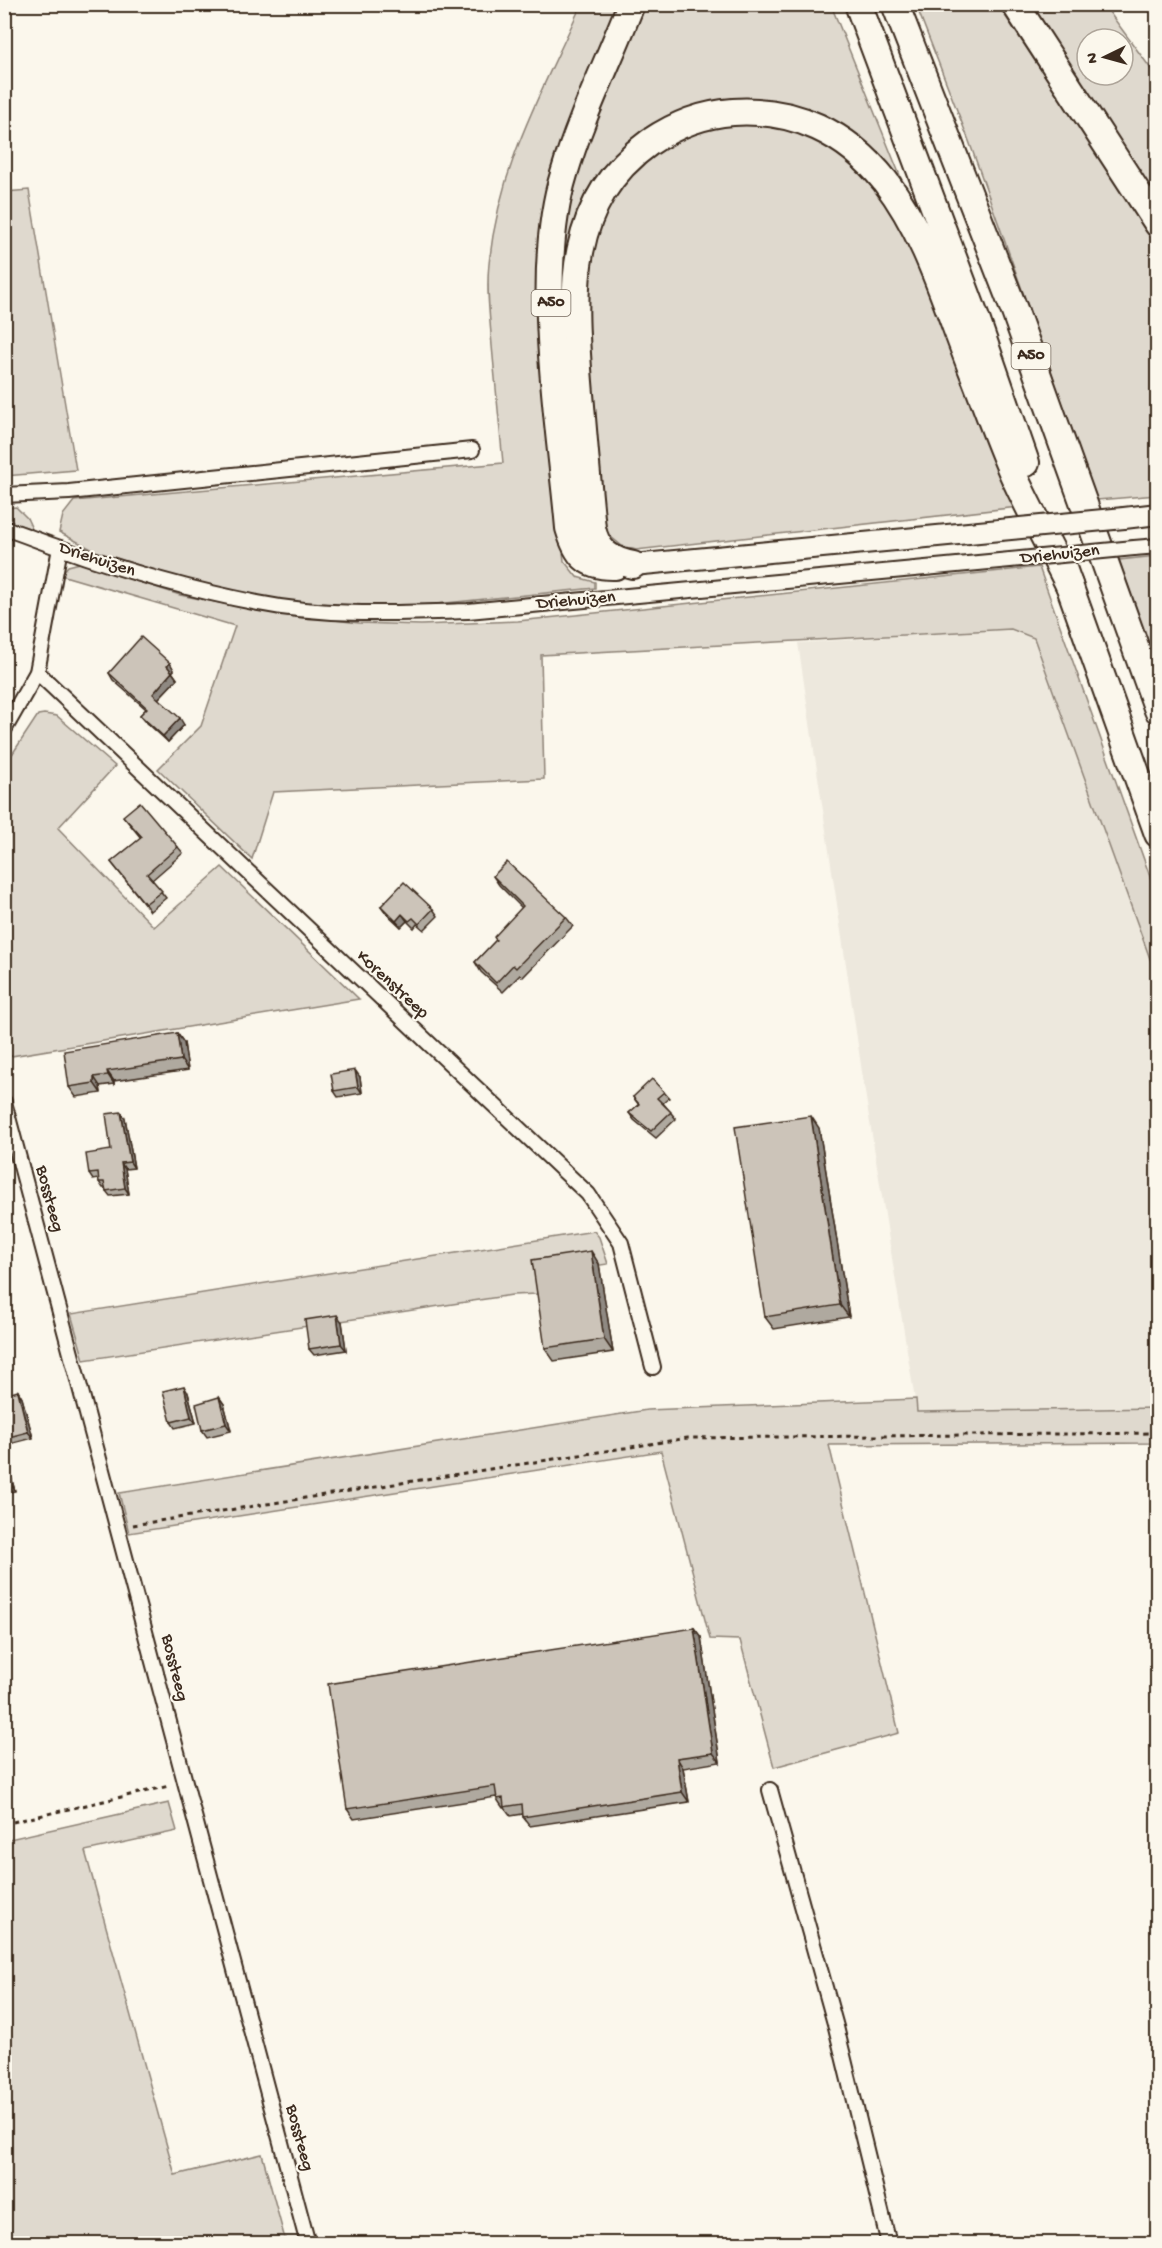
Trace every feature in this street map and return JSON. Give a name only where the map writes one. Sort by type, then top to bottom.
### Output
[{"type":"highway","name":"A50","points":[[631,4],[563,176],[555,219],[550,294],[555,371],[572,536],[578,550],[591,564],[600,567],[633,565]]},
{"type":"highway","name":"A50","points":[[858,4],[975,315],[1158,834]]},
{"type":"highway","name":"A50","points":[[895,4],[1015,312],[1158,710]]},
{"type":"highway","points":[[1015,4],[1158,224]]},
{"type":"highway","name":"A50","points":[[633,565],[617,562],[603,554],[596,544],[592,528],[575,324],[575,275],[579,251],[587,222],[603,191],[624,164],[640,149],[678,125],[697,118],[749,111],[795,117],[829,131],[870,163],[900,203],[929,262],[1014,475],[1069,585]]},
{"type":"main road","name":"Driehuizen","points":[[633,565],[1158,514]]},
{"type":"street","points":[[4,495],[69,492],[472,450]]},
{"type":"street","name":"Driehuizen","points":[[4,528],[161,580],[261,604],[378,614],[468,611],[1158,546]]},
{"type":"street","points":[[4,730],[37,672],[60,548]]},
{"type":"street","name":"Korenstreep","points":[[37,672],[588,1194],[621,1243],[653,1367]]},
{"type":"street","name":"Bossteeg","points":[[4,1102],[119,1527],[308,2244]]},
{"type":"street","points":[[770,1791],[836,2027],[889,2244]]},
{"type":"path","points":[[119,1527],[688,1437],[1158,1433]]},
{"type":"path","points":[[4,1824],[185,1783]]},
{"type":"shaded area","points":[[581,5],[623,5],[557,175],[555,480],[564,561],[577,577],[595,582],[595,588],[377,610],[272,599],[194,583],[95,551],[59,532],[63,515],[74,501],[503,463],[488,294],[488,274],[494,228],[502,193],[524,130]]},
{"type":"shaded area","points":[[637,5],[831,5],[918,220],[814,117],[654,128],[567,279],[557,278],[566,200]]},
{"type":"shaded area","points":[[916,5],[998,5],[1157,245],[1157,495],[1097,500],[969,141]]},
{"type":"shaded area","points":[[1029,5],[1104,5],[1120,27],[1075,27],[1075,75]]},
{"type":"shaded area","points":[[1135,47],[1157,77],[1157,199],[1083,87],[1135,87]]},
{"type":"shaded area","points":[[731,119],[800,128],[853,161],[899,219],[1018,507],[636,550],[622,546],[605,532],[581,296],[602,207],[660,143]]},
{"type":"shaded area","points":[[29,190],[76,470],[5,476],[5,192]]},
{"type":"shaded area","points":[[16,507],[27,518],[32,529],[5,520],[5,508]]},
{"type":"shaded area","points":[[1158,556],[1157,668],[1119,560]]},
{"type":"shaded area","points":[[80,563],[180,595],[260,611],[359,623],[421,625],[518,621],[1039,567],[1157,896],[1157,978],[1034,638],[1011,629],[541,655],[544,779],[273,792],[252,859],[158,769],[201,726],[235,626],[61,575],[68,566]]},
{"type":"shaded area","points":[[1011,629],[1034,638],[1157,978],[1157,1408],[917,1412],[865,1092],[798,643]]},
{"type":"shaded area","points":[[38,715],[57,716],[115,766],[58,828],[154,927],[222,867],[359,999],[5,1057],[5,765]]},
{"type":"shaded area","points":[[594,1231],[599,1237],[608,1264],[538,1274],[537,1294],[512,1295],[84,1360],[71,1314]]},
{"type":"shaded area","points":[[916,1399],[917,1412],[1157,1408],[1157,1443],[829,1445],[899,1733],[774,1767],[740,1640],[710,1639],[661,1451],[129,1533],[119,1493],[647,1410]]},
{"type":"shaded area","points":[[169,1803],[177,1831],[85,1851],[175,2175],[262,2154],[286,2243],[5,2243],[5,1840]]},
{"type":"building","points":[[141,637],[170,663],[167,666],[172,672],[153,694],[180,718],[163,736],[140,715],[147,708],[109,673]]},
{"type":"building","points":[[140,802],[178,847],[147,874],[162,891],[145,904],[111,862],[142,837],[123,816]]},
{"type":"building","points":[[507,862],[566,917],[516,968],[513,965],[496,983],[475,962],[496,940],[494,937],[523,906],[493,876]]},
{"type":"building","points":[[404,882],[433,909],[419,924],[413,918],[409,921],[402,914],[396,921],[381,906]]},
{"type":"building","points":[[177,1033],[181,1060],[107,1071],[108,1075],[94,1077],[94,1083],[69,1087],[64,1051]]},
{"type":"building","points":[[355,1070],[358,1087],[334,1091],[331,1074]]},
{"type":"building","points":[[652,1079],[664,1092],[657,1098],[671,1112],[651,1131],[629,1113],[639,1104],[633,1097]]},
{"type":"building","points":[[121,1112],[130,1162],[121,1163],[125,1188],[106,1191],[104,1182],[99,1182],[98,1173],[89,1174],[86,1154],[111,1150],[106,1114]]},
{"type":"building","points":[[811,1116],[840,1305],[765,1317],[735,1127]]},
{"type":"building","points":[[591,1251],[604,1339],[545,1348],[532,1260]]},
{"type":"building","points":[[337,1315],[341,1344],[309,1349],[305,1320]]},
{"type":"building","points":[[184,1386],[191,1417],[171,1422],[163,1391]]},
{"type":"building","points":[[18,1391],[28,1432],[5,1438],[4,1395]]},
{"type":"building","points":[[219,1397],[226,1424],[202,1430],[196,1404]]},
{"type":"building","points":[[4,1468],[8,1481],[4,1482]]},
{"type":"building","points":[[694,1628],[713,1753],[677,1758],[682,1792],[523,1817],[522,1804],[504,1807],[503,1798],[497,1799],[495,1786],[347,1809],[328,1684]]}]
